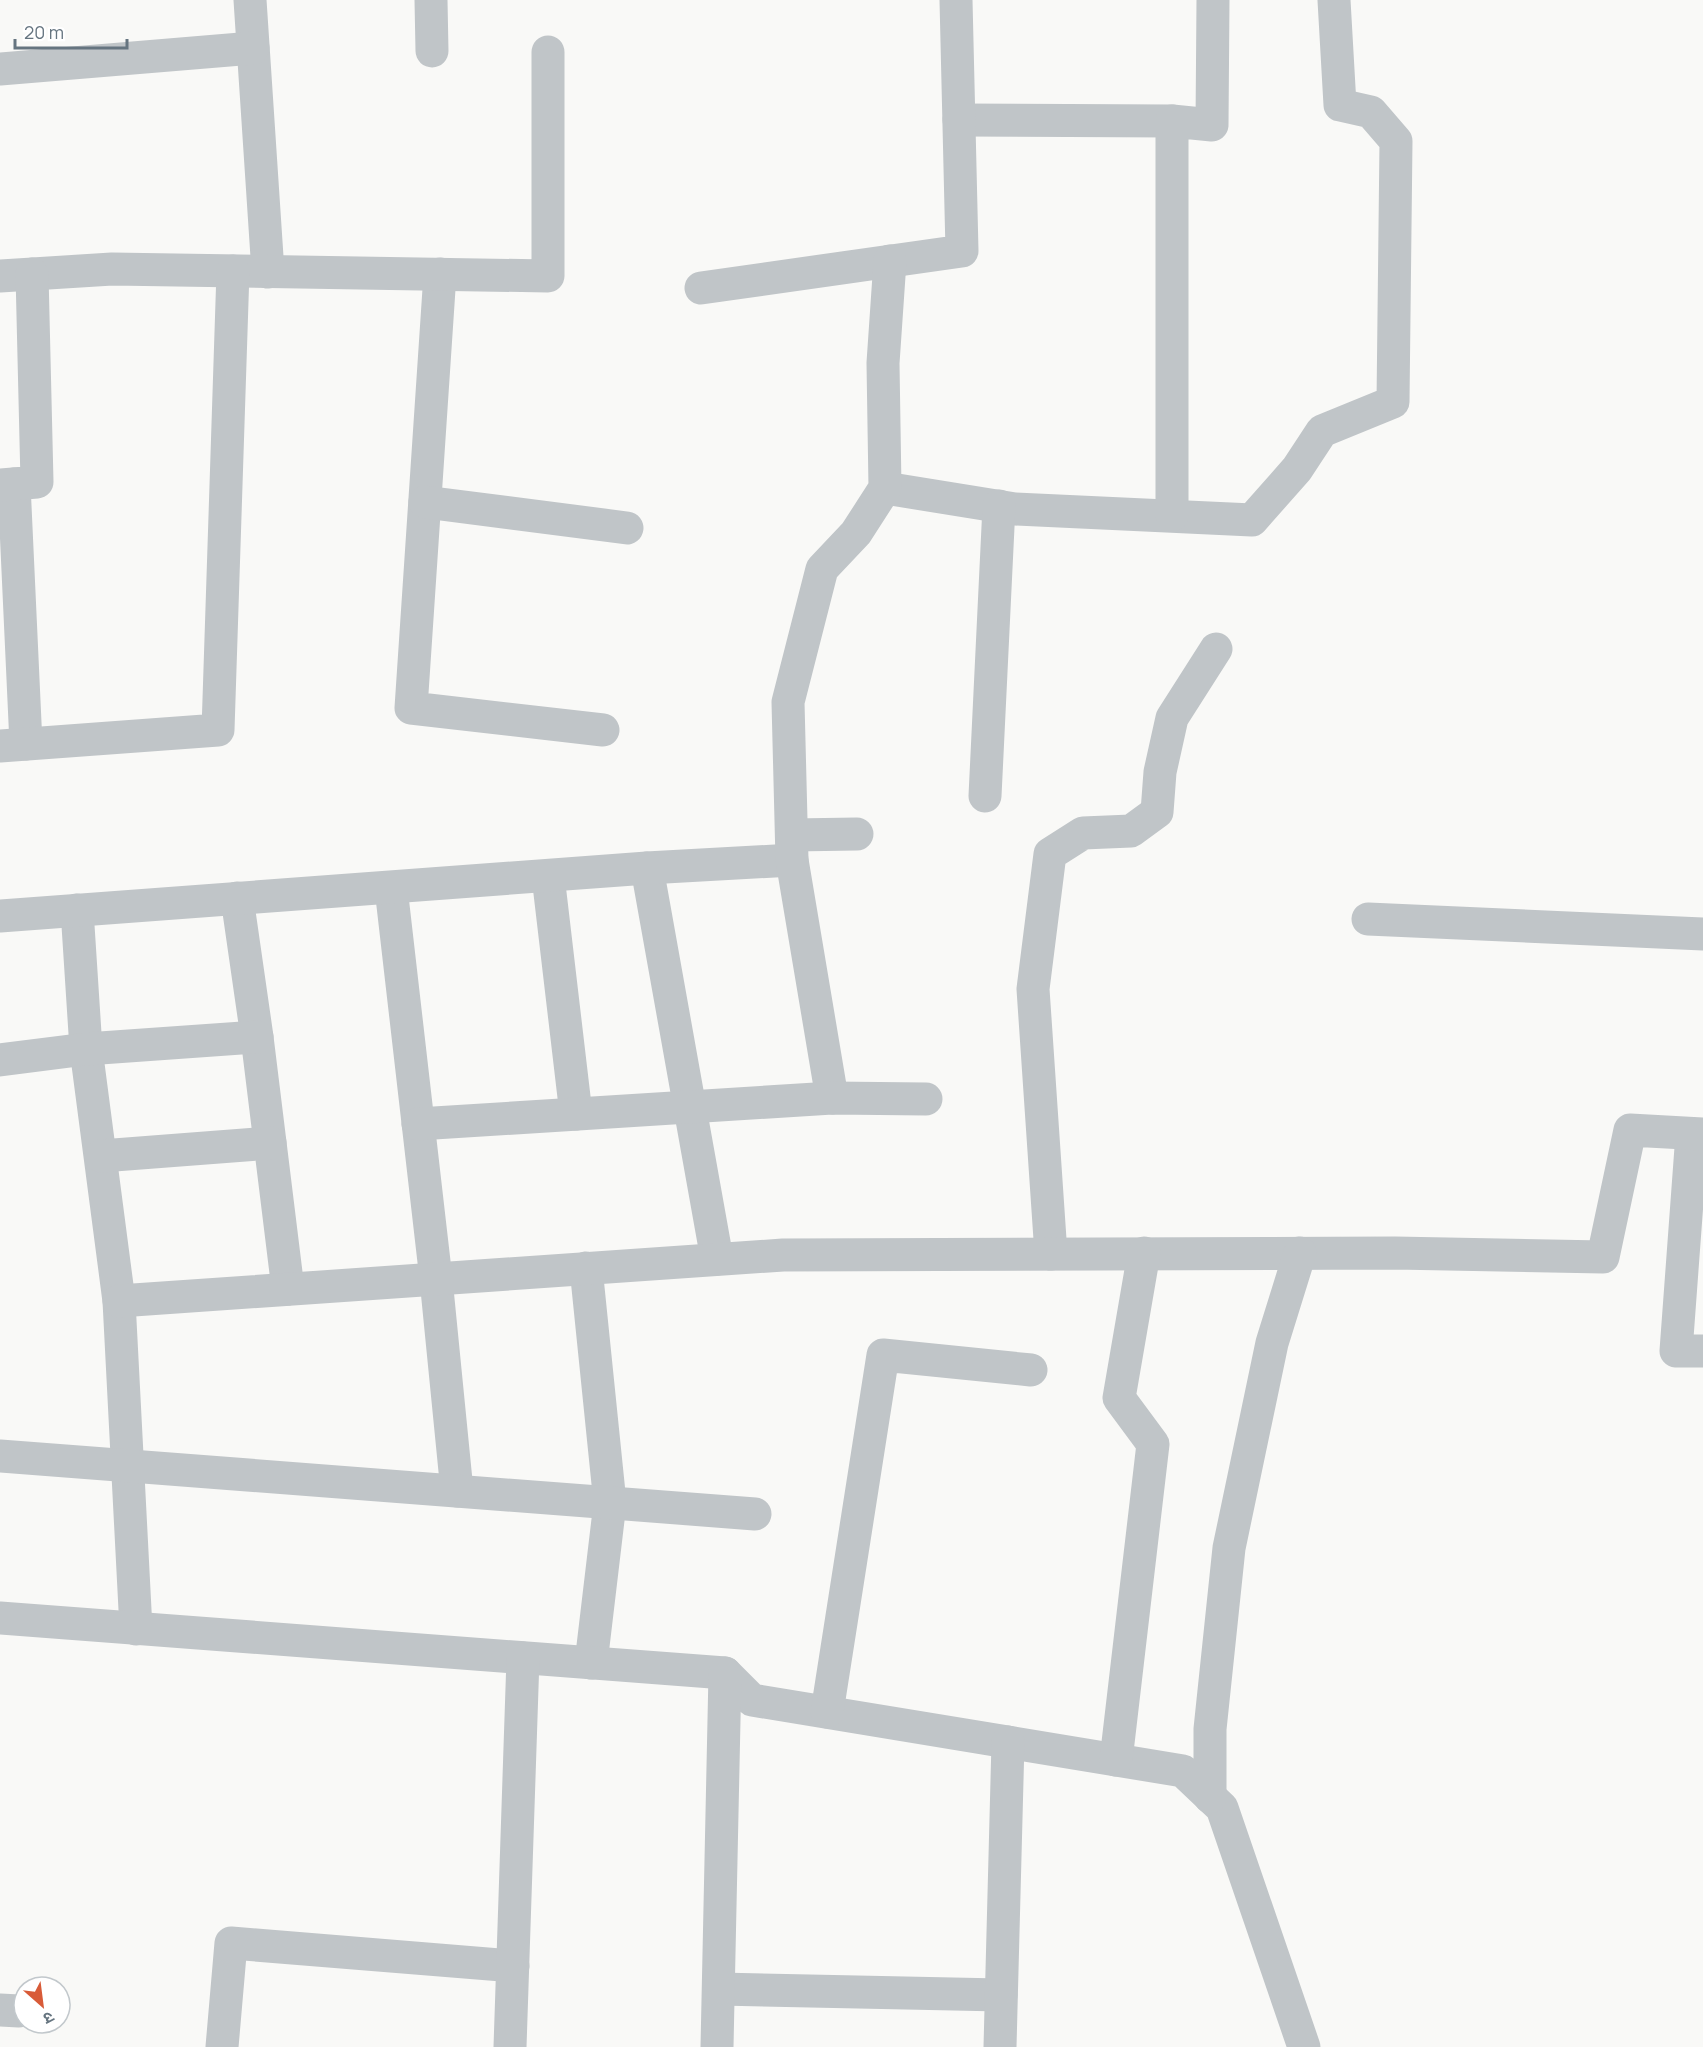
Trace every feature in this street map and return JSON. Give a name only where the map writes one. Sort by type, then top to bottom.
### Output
[{"type":"street","points":[[250,0],[268,272]]},
{"type":"street","points":[[431,0],[432,51]]},
{"type":"street","points":[[700,288],[962,251],[956,0]]},
{"type":"street","points":[[959,120],[1172,121],[1212,125],[1214,0]]},
{"type":"street","points":[[885,488],[1015,509],[1252,520],[1297,469],[1322,431],[1393,402],[1396,141],[1371,112],[1340,105],[1334,0]]},
{"type":"street","points":[[0,69],[253,48]]},
{"type":"street","points":[[0,276],[112,269],[548,276],[548,52]]},
{"type":"street","points":[[1172,121],[1172,515]]},
{"type":"street","points":[[832,1098],[792,848],[789,702],[822,569],[856,533],[885,488],[883,363],[890,261]]},
{"type":"street","points":[[32,274],[37,482],[7,484],[13,745],[218,730],[233,271]]},
{"type":"street","points":[[440,274],[411,708],[603,730]]},
{"type":"street","points":[[425,502],[627,528]]},
{"type":"street","points":[[985,796],[999,506]]},
{"type":"street","points":[[1051,1254],[1033,989],[1050,854],[1083,833],[1131,831],[1157,812],[1160,772],[1172,718],[1216,649]]},
{"type":"street","points":[[0,916],[647,868],[792,848],[856,834]]},
{"type":"street","points":[[647,868],[717,1259]]},
{"type":"street","points":[[548,876],[576,1114]]},
{"type":"street","points":[[391,888],[436,1279],[457,1491]]},
{"type":"street","points":[[237,898],[257,1036],[288,1289]]},
{"type":"street","points":[[77,910],[86,1049],[119,1301],[136,1629]]},
{"type":"street","points":[[1368,919],[1703,934]]},
{"type":"street","points":[[0,1060],[86,1049],[257,1036]]},
{"type":"street","points":[[418,1124],[832,1098],[926,1099]]},
{"type":"street","points":[[119,1301],[783,1255],[1300,1253],[1603,1257],[1630,1130],[1697,1134],[1676,1351],[1703,1351]]},
{"type":"street","points":[[100,1156],[270,1143]]},
{"type":"street","points":[[1116,1760],[1153,1444],[1119,1398],[1144,1253]]},
{"type":"street","points":[[1210,1797],[1210,1729],[1229,1548],[1272,1343],[1300,1253]]},
{"type":"street","points":[[586,1268],[610,1503],[591,1663]]},
{"type":"street","points":[[827,1712],[883,1355],[1031,1370]]},
{"type":"street","points":[[0,1456],[755,1514]]},
{"type":"street","points":[[0,1618],[725,1673],[752,1700],[1183,1771],[1222,1808],[1304,2047]]},
{"type":"street","points":[[510,2047],[523,1658]]},
{"type":"street","points":[[717,2047],[725,1673]]},
{"type":"street","points":[[1000,2047],[1008,1742]]},
{"type":"street","points":[[222,2047],[231,1943],[513,1966]]},
{"type":"street","points":[[718,1989],[1001,1995]]}]
